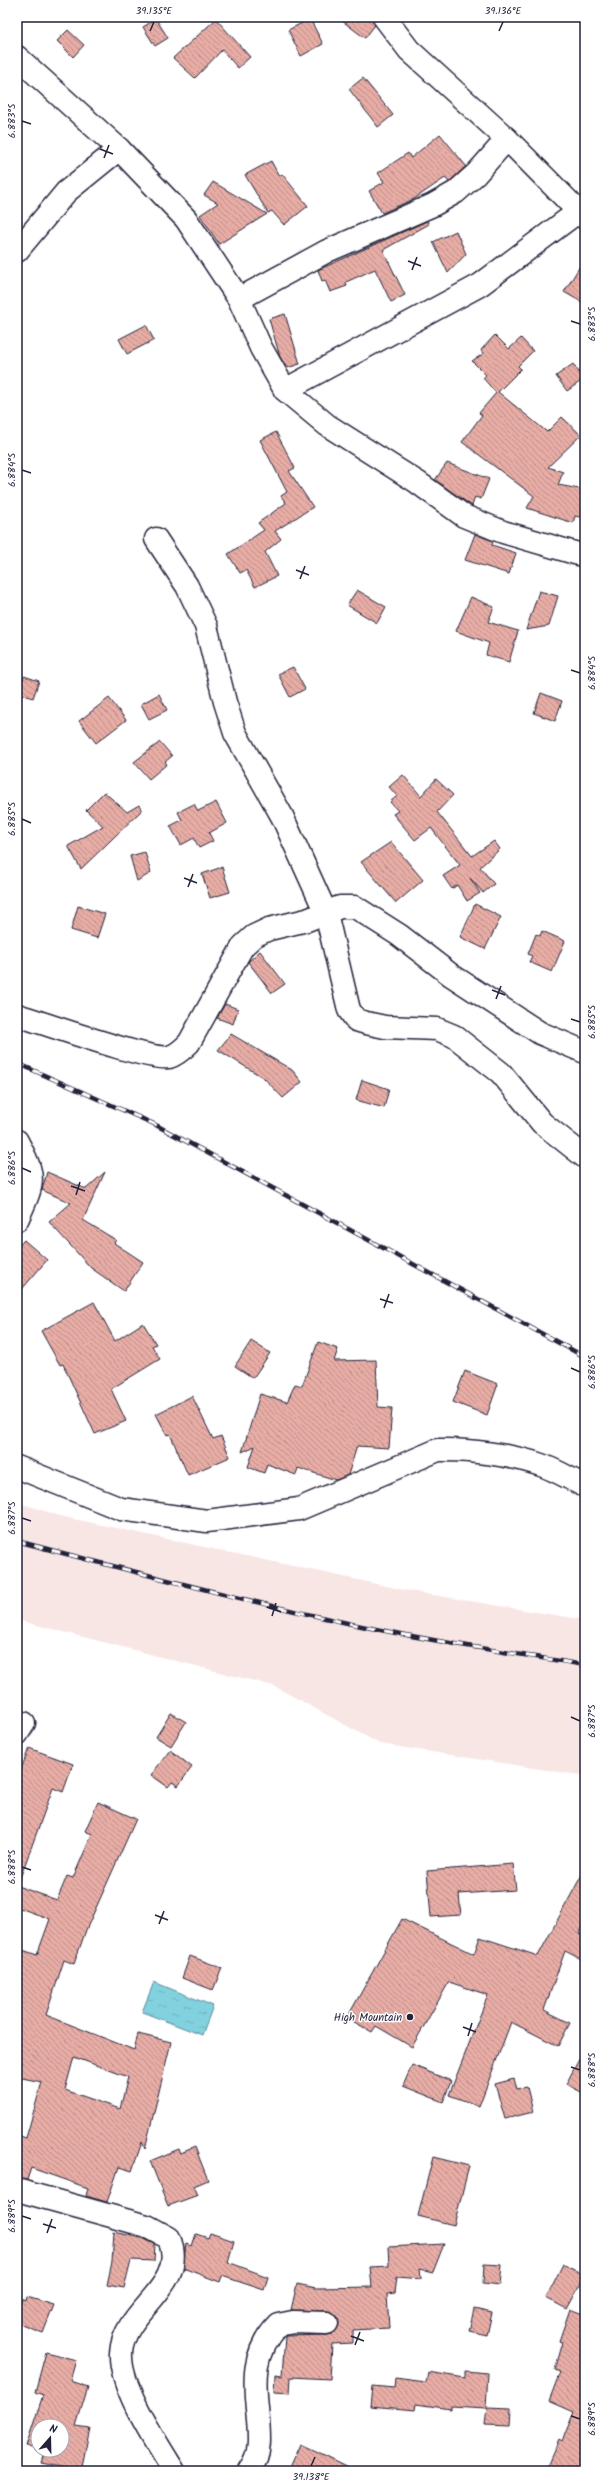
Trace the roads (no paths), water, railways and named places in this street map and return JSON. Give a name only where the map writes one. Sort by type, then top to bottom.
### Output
[{"type":"street","points":[[285,390],[480,285],[582,214],[507,140],[409,50],[384,17]]},
{"type":"street","points":[[17,57],[119,149],[186,220],[239,299],[261,348],[285,390],[327,425],[417,482],[464,516],[503,532],[585,556]]},
{"type":"street","points":[[239,299],[327,251],[433,205],[456,192],[476,174],[507,140]]},
{"type":"street","points":[[17,250],[66,192],[119,149]]},
{"type":"street","points":[[156,539],[188,586],[206,626],[225,702],[235,733],[282,816],[326,912],[335,945],[344,995],[349,1010],[356,1020],[385,1027],[437,1029],[454,1036],[501,1073],[542,1123],[585,1157]]},
{"type":"street","points":[[17,1015],[116,1046],[169,1057],[183,1050],[189,1043],[243,946],[254,936],[268,929],[308,920],[340,907],[354,907],[365,912],[399,935],[451,975],[540,1033],[585,1052]]},
{"type":"street","points":[[17,1141],[30,1165],[33,1179],[30,1191],[17,1220]]},
{"type":"street","points":[[17,1467],[121,1509],[207,1521],[299,1509],[438,1450],[455,1449],[484,1453],[540,1465],[585,1486]]},
{"type":"street","points":[[17,2190],[147,2226],[168,2238],[173,2249],[170,2274],[126,2336],[121,2352],[125,2381],[174,2471]]},
{"type":"street","points":[[249,2471],[258,2454],[254,2379],[255,2366],[262,2351],[278,2325],[293,2322],[327,2323]]},
{"type":"water","points":[[154,1982],[213,2006],[202,2035],[142,2012]]},
{"type":"railway","points":[[17,1063],[154,1124],[585,1357]]},
{"type":"railway","points":[[17,1541],[209,1591],[357,1625],[455,1644],[585,1665]]},
{"type":"place","name":"High Mountain","points":[[410,2017]]}]
